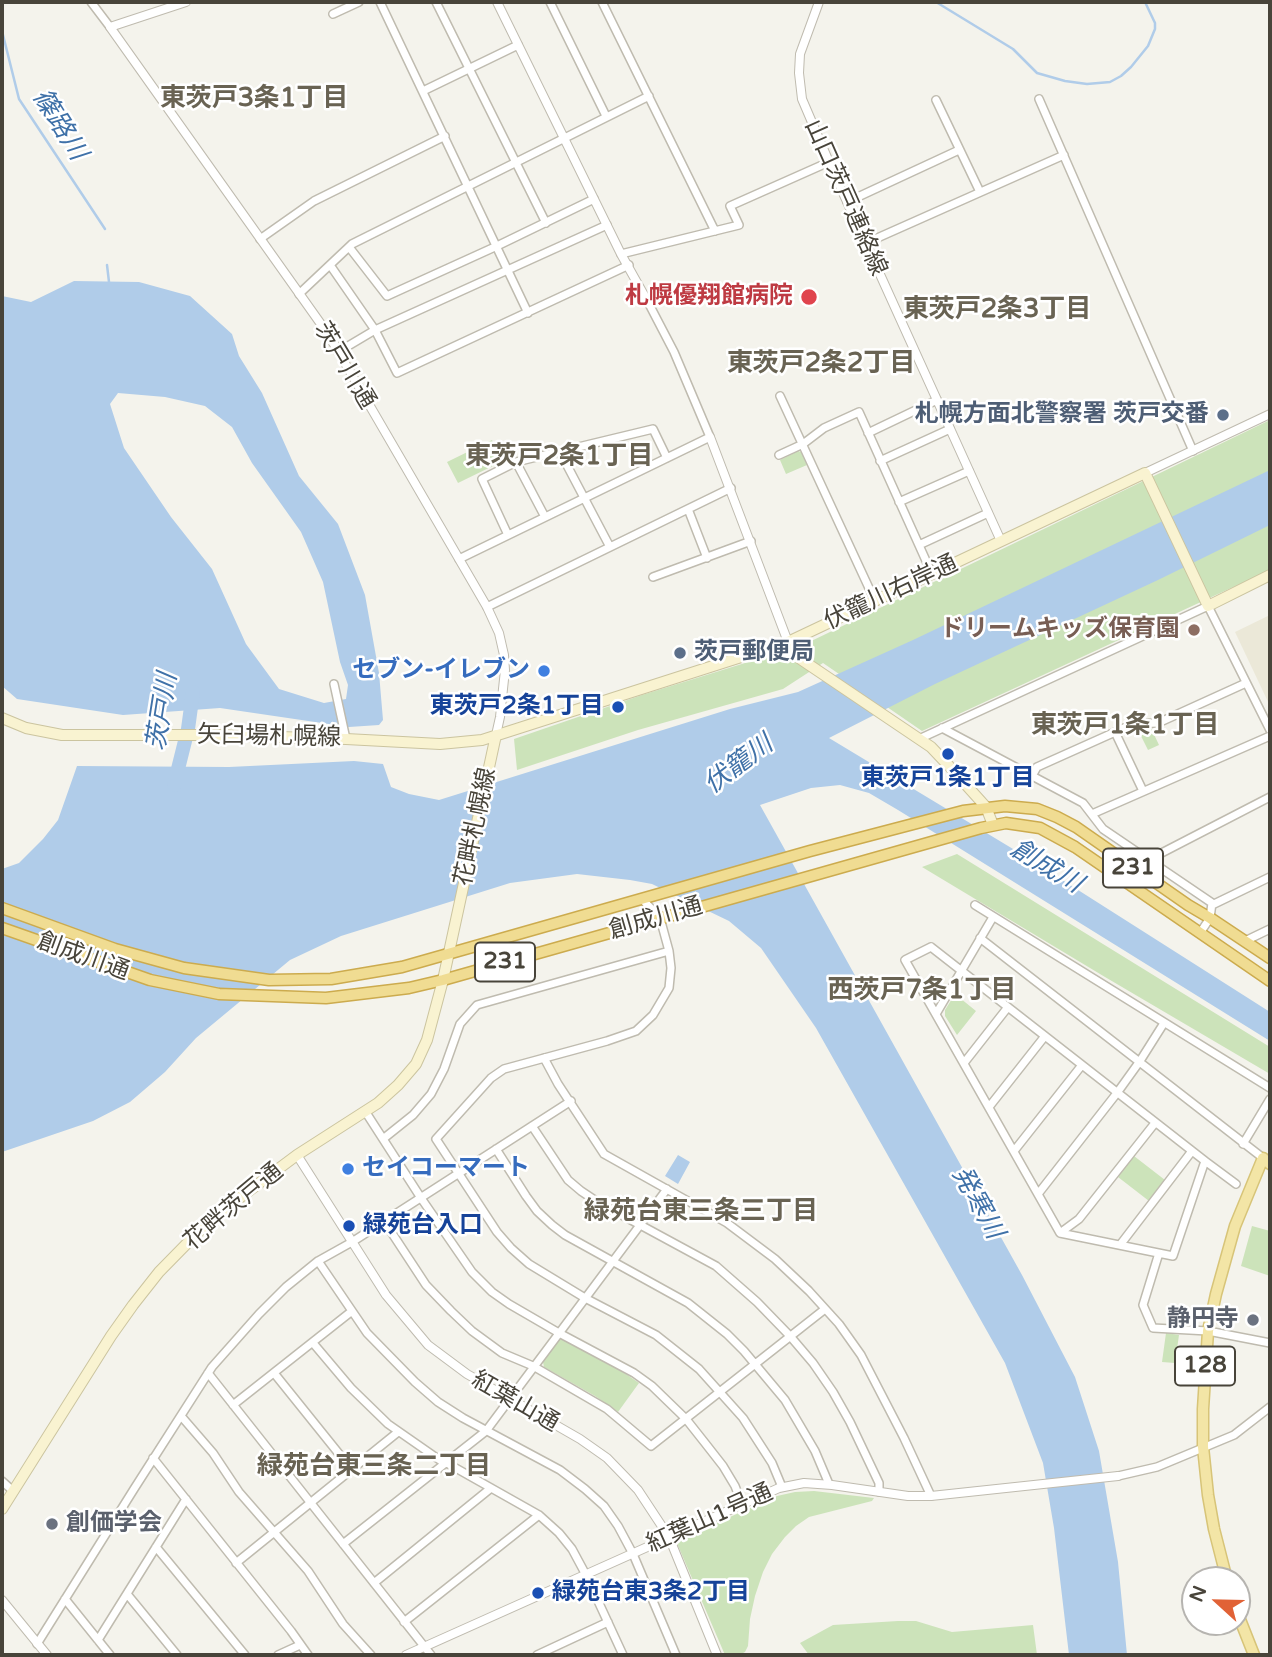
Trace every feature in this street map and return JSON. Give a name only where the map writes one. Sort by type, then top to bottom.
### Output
[{"type":"highway","name":"創成川通","points":[[2,908],[115,949],[184,968],[269,980],[331,979],[402,967],[810,851],[963,811],[1005,806],[1037,809],[1076,827],[1270,958]]},
{"type":"highway","name":"創成川通","points":[[2,928],[150,981],[219,994],[326,998],[409,988],[443,980],[1006,823],[1040,828],[1075,847],[1270,981]]},
{"type":"main road","name":"伏籠川右岸通","points":[[496,735],[788,642],[1145,473]]},
{"type":"main road","points":[[1145,473],[1208,606],[1270,575]]},
{"type":"main road","points":[[788,642],[799,658],[931,747],[986,807],[993,825]]},
{"type":"main road","name":"矢臼場札幌線","points":[[2,718],[26,728],[62,735],[345,734],[440,744],[482,740],[496,735]]},
{"type":"main road","name":"花畔札幌線","points":[[456,919],[496,735]]},
{"type":"main road","name":"花畔茨戸通","points":[[2,1509],[111,1336],[159,1272],[210,1220],[296,1155],[378,1102],[398,1085],[416,1064],[427,1040],[456,919]]},
{"type":"main road","name":"128","points":[[1223,1566],[1208,1495],[1203,1447],[1208,1331],[1218,1283],[1235,1226],[1267,1161]]},
{"type":"main road","points":[[1246,1636],[1254,1655]]},
{"type":"street","points":[[91,2],[110,27],[186,2]]},
{"type":"street","points":[[333,14],[359,2]]},
{"type":"street","points":[[380,2],[528,313]]},
{"type":"street","points":[[436,2],[546,223]]},
{"type":"street","points":[[497,2],[621,254],[674,352],[731,488],[788,642]]},
{"type":"street","points":[[550,2],[606,116]]},
{"type":"street","points":[[602,2],[715,230]]},
{"type":"street","name":"山口茨戸連絡線","points":[[820,2],[800,54],[802,99],[1001,541]]},
{"type":"street","name":"茨戸川通","points":[[110,27],[328,334],[487,607],[499,634],[504,655],[505,670],[496,735]]},
{"type":"street","points":[[423,91],[518,45]]},
{"type":"street","points":[[299,294],[352,244],[649,96]]},
{"type":"street","points":[[1039,99],[1193,451]]},
{"type":"street","points":[[936,100],[980,192]]},
{"type":"street","points":[[260,239],[314,201],[445,136]]},
{"type":"street","points":[[847,202],[960,149]]},
{"type":"street","points":[[866,243],[1064,155]]},
{"type":"street","points":[[621,254],[739,225],[730,206],[829,162]]},
{"type":"street","points":[[349,247],[387,296],[594,199]]},
{"type":"street","points":[[338,352],[375,330],[607,225]]},
{"type":"street","points":[[330,265],[375,330],[397,373],[629,265]]},
{"type":"street","points":[[780,396],[875,601]]},
{"type":"street","points":[[868,433],[937,400]]},
{"type":"street","points":[[779,455],[803,444],[824,428],[859,412],[932,574]]},
{"type":"street","name":"伏籠川右岸通","points":[[1145,473],[1270,414]]},
{"type":"street","points":[[508,535],[482,479],[516,463],[653,429],[667,458]]},
{"type":"street","points":[[880,461],[950,429]]},
{"type":"street","points":[[459,559],[710,437]]},
{"type":"street","points":[[560,452],[610,547]]},
{"type":"street","points":[[516,463],[545,517]]},
{"type":"street","points":[[899,502],[969,471]]},
{"type":"street","points":[[487,607],[731,488]]},
{"type":"street","points":[[688,509],[707,558]]},
{"type":"street","points":[[919,545],[988,513]]},
{"type":"street","points":[[653,578],[751,541]]},
{"type":"street","points":[[919,739],[1208,606],[1270,733],[1092,814]]},
{"type":"street","points":[[1032,776],[1037,767],[1133,724],[1158,723],[1247,682]]},
{"type":"street","points":[[334,684],[345,734]]},
{"type":"street","points":[[942,729],[1083,803],[1103,829],[1212,903],[1210,918],[1200,933]]},
{"type":"street","points":[[1115,732],[1143,791]]},
{"type":"street","points":[[1148,860],[1270,797]]},
{"type":"street","points":[[1212,905],[1270,877]]},
{"type":"street","points":[[643,898],[660,918],[671,968],[669,988],[653,1015],[636,1031],[504,1069],[491,1078],[436,1139],[497,1232],[511,1248],[529,1264],[585,1298],[656,1335],[699,1370],[743,1418],[772,1463],[782,1487]]},
{"type":"street","points":[[975,905],[1270,1088]]},
{"type":"street","points":[[936,1014],[993,917]]},
{"type":"street","points":[[1245,941],[1270,929]]},
{"type":"street","points":[[980,938],[1267,1161]]},
{"type":"street","points":[[1205,1161],[1173,1256],[1060,1233],[905,960],[931,947],[1236,1184]]},
{"type":"street","points":[[383,1139],[414,1115],[431,1094],[444,1069],[460,1024],[477,1005],[669,951]]},
{"type":"street","points":[[964,1063],[1008,1007]]},
{"type":"street","points":[[1038,1194],[1117,1093],[1164,1023]]},
{"type":"street","points":[[989,1107],[1045,1036]]},
{"type":"street","points":[[544,1058],[604,1153],[727,1223],[775,1259],[839,1324],[861,1355],[931,1496]]},
{"type":"street","points":[[1014,1151],[1082,1065]]},
{"type":"street","points":[[1243,1144],[1270,1100]]},
{"type":"street","points":[[37,1644],[208,1373],[232,1342],[259,1314],[318,1261],[384,1222],[571,1101]]},
{"type":"street","points":[[365,1111],[472,1272],[492,1293],[634,1373],[652,1386],[686,1419],[723,1466],[742,1504]]},
{"type":"street","points":[[1060,1233],[1079,1220],[1155,1123]]},
{"type":"street","points":[[532,1126],[568,1180],[596,1201],[716,1266],[790,1336],[833,1392],[850,1422],[878,1483],[879,1492]]},
{"type":"street","points":[[496,1149],[537,1211],[552,1226],[688,1303],[727,1334],[771,1381],[799,1422],[829,1484]]},
{"type":"street","points":[[1120,1245],[1192,1151]]},
{"type":"street","name":"紅葉山通","points":[[296,1155],[386,1295],[428,1346],[467,1374],[580,1439],[607,1458],[638,1490],[669,1537],[717,1655]]},
{"type":"street","points":[[343,1544],[486,1431],[667,1189]]},
{"type":"street","points":[[384,1222],[426,1285],[472,1331],[502,1353],[533,1366],[607,1409],[651,1446],[825,1309]]},
{"type":"street","points":[[1159,1253],[1143,1305],[1153,1328],[1208,1331],[1270,1343]]},
{"type":"street","points":[[318,1261],[367,1333],[415,1382],[446,1407],[560,1470],[604,1506],[633,1554],[676,1655]]},
{"type":"street","points":[[233,1405],[352,1311]]},
{"type":"street","points":[[313,1343],[351,1388],[398,1432],[444,1462],[539,1515],[559,1533],[572,1549],[586,1575],[623,1655]]},
{"type":"street","points":[[208,1373],[431,1655]]},
{"type":"street","points":[[274,1373],[352,1470]]},
{"type":"street","points":[[1118,1475],[1157,1467],[1234,1434],[1270,1407]]},
{"type":"street","points":[[181,1416],[213,1453],[239,1492],[308,1571],[343,1624],[371,1655]]},
{"type":"street","points":[[236,1563],[398,1432]]},
{"type":"street","points":[[153,1458],[308,1655]]},
{"type":"street","name":"紅葉山1号通","points":[[406,1655],[782,1487],[804,1483],[829,1484],[908,1496],[931,1496],[1118,1475]]},
{"type":"street","points":[[2,1481],[13,1491]]},
{"type":"street","points":[[374,1583],[491,1488]]},
{"type":"street","points":[[98,1640],[186,1499]]},
{"type":"street","points":[[404,1622],[539,1515]]},
{"type":"street","points":[[156,1547],[245,1655]]},
{"type":"street","points":[[127,1594],[177,1655]]},
{"type":"street","points":[[65,1599],[110,1655]]},
{"type":"street","points":[[2,1600],[47,1655]]},
{"type":"street","points":[[537,1655],[608,1622]]},
{"type":"street","points":[[278,1655],[300,1645]]},
{"type":"shaded area","points":[[1270,615],[1270,706],[1235,632]]},
{"type":"green space","points":[[1270,420],[1270,570],[922,731],[823,663],[783,689],[638,730],[517,770],[514,739],[642,695],[803,645]]},
{"type":"green space","points":[[492,440],[501,462],[458,483],[447,462]]},
{"type":"green space","points":[[798,451],[807,465],[786,474],[780,460]]},
{"type":"green space","points":[[1151,728],[1159,745],[1148,750],[1139,732]]},
{"type":"green space","points":[[957,854],[1270,1047],[1270,1074],[922,867]]},
{"type":"green space","points":[[955,994],[976,1011],[957,1035],[945,1016],[945,1010]]},
{"type":"green space","points":[[1134,1156],[1165,1180],[1149,1201],[1118,1177]]},
{"type":"green space","points":[[1252,1226],[1270,1231],[1270,1276],[1241,1266]]},
{"type":"green space","points":[[1166,1333],[1179,1335],[1175,1363],[1162,1362]]},
{"type":"green space","points":[[564,1339],[639,1383],[618,1412],[544,1367],[543,1362],[559,1340]]},
{"type":"green space","points":[[814,1491],[874,1498],[872,1501],[809,1517],[785,1537],[763,1572],[755,1596],[745,1652],[725,1655],[676,1541],[777,1496]]},
{"type":"green space","points":[[916,1621],[952,1632],[1033,1625],[1037,1655],[809,1655],[800,1643],[833,1625]]},
{"type":"water","points":[[74,281],[139,282],[190,296],[232,334],[239,356],[262,393],[299,476],[338,524],[365,595],[379,673],[383,720],[379,725],[349,727],[220,708],[123,715],[17,699],[2,686],[2,296],[31,302]],"holes":[[[118,393],[165,397],[205,406],[232,427],[252,463],[301,532],[323,582],[340,662],[348,685],[346,699],[324,703],[279,689],[246,644],[212,569],[171,517],[124,448],[110,404]]]},
{"type":"water","points":[[1270,470],[1270,525],[935,684],[829,738],[1023,855],[1270,1012],[1270,1041],[869,793],[840,785],[811,788],[760,805],[1022,1275],[1075,1377],[1099,1451],[1118,1562],[1127,1655],[1069,1655],[1054,1528],[1043,1463],[1005,1363],[816,1028],[761,948],[729,921],[652,884],[577,874],[510,883],[341,936],[290,960],[196,1038],[165,1072],[130,1102],[93,1121],[2,1152],[2,869],[19,863],[58,820],[77,766],[229,767],[354,761],[383,764],[391,787],[439,800],[730,709],[798,692]]},
{"type":"water","points":[[678,1155],[690,1162],[678,1184],[665,1176]]},
{"type":"waterway","name":"篠路川","points":[[936,2],[1013,49],[1037,73],[1087,84],[1110,82],[1121,76],[1148,46],[1155,23],[1145,2]]},
{"type":"waterway","name":"篠路川","points":[[2,31],[19,99],[105,229]]},
{"type":"waterway","name":"篠路川","points":[[107,265],[109,282]]},
{"type":"waterway","name":"茨戸川","points":[[174,785],[188,729],[193,692]]},
{"type":"place","name":"札幌優翔館病院","points":[[809,297]]},
{"type":"place","name":"札幌方面北警察署 茨戸交番","points":[[1223,415]]},
{"type":"place","name":"ドリームキッズ保育園","points":[[1194,630]]},
{"type":"place","name":"茨戸郵便局","points":[[680,653]]},
{"type":"place","name":"セブン-イレブン","points":[[544,671]]},
{"type":"place","name":"東茨戸2条1丁目","points":[[618,707]]},
{"type":"place","name":"東茨戸1条1丁目","points":[[948,754]]},
{"type":"place","name":"セイコーマート","points":[[348,1169]]},
{"type":"place","name":"緑苑台入口","points":[[349,1226]]},
{"type":"place","name":"静円寺","points":[[1253,1320]]},
{"type":"place","name":"創価学会","points":[[52,1524]]},
{"type":"place","name":"緑苑台東3条2丁目","points":[[538,1593]]},
{"type":"district","name":"東茨戸3条1丁目","points":[[254,99]]},
{"type":"district","name":"東茨戸2条3丁目","points":[[997,310]]},
{"type":"district","name":"東茨戸2条2丁目","points":[[821,364]]},
{"type":"district","name":"東茨戸2条1丁目","points":[[559,457]]},
{"type":"district","name":"東茨戸1条1丁目","points":[[1125,726]]},
{"type":"district","name":"西茨戸7条1丁目","points":[[922,991]]},
{"type":"district","name":"緑苑台東三条三丁目","points":[[701,1212]]},
{"type":"district","name":"緑苑台東三条二丁目","points":[[374,1467]]},
{"type":"water label","name":"伏籠川","points":[[739,765]]},
{"type":"water label","name":"創成川","points":[[1046,867]]},
{"type":"water label","name":"発寒川","points":[[977,1203]]}]
